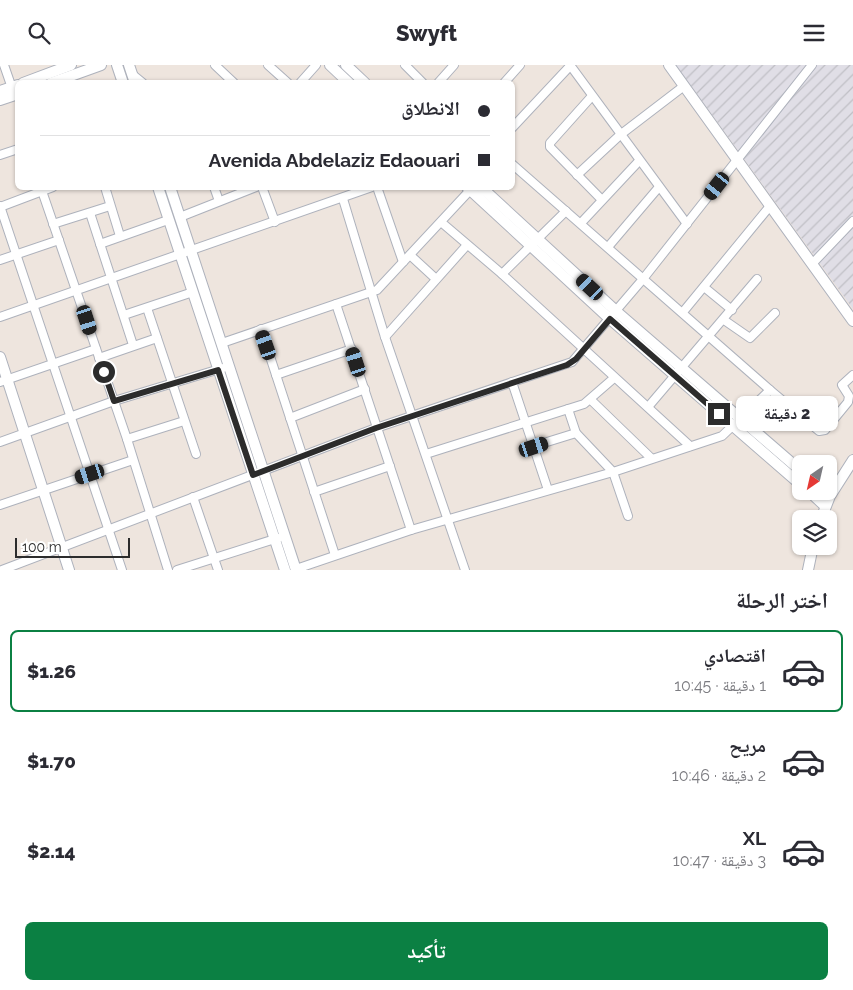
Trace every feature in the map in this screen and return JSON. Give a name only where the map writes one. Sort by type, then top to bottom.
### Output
[{"type":"street","points":[[4,65],[15,90]]},
{"type":"street","points":[[31,80],[71,65]]},
{"type":"street","points":[[59,80],[101,65]]},
{"type":"street","points":[[117,65],[122,80]]},
{"type":"street","points":[[215,65],[231,80]]},
{"type":"street","points":[[268,65],[285,80]]},
{"type":"street","points":[[303,80],[316,65]]},
{"type":"street","points":[[330,65],[346,80]]},
{"type":"street","points":[[346,65],[362,80]]},
{"type":"street","points":[[405,65],[420,80]]},
{"type":"street","points":[[441,80],[454,65]]},
{"type":"street","points":[[507,80],[520,65]]},
{"type":"street","points":[[515,125],[570,65],[687,225]]},
{"type":"street","points":[[669,65],[853,321]]},
{"type":"street","points":[[2,570],[376,428],[567,365],[584,349],[644,279],[812,65]]},
{"type":"street","points":[[577,175],[620,135],[684,86]]},
{"type":"street","points":[[0,91],[15,90]]},
{"type":"street","points":[[0,100],[15,90]]},
{"type":"street","points":[[592,96],[549,145],[551,150],[602,200]]},
{"type":"street","points":[[0,155],[15,150]]},
{"type":"street","points":[[581,223],[639,161]]},
{"type":"street","points":[[515,167],[770,390],[822,431],[848,402],[849,396],[842,385],[853,375]]},
{"type":"street","points":[[608,247],[659,187]]},
{"type":"street","points":[[105,190],[120,236]]},
{"type":"street","points":[[159,190],[285,570]]},
{"type":"street","points":[[171,190],[296,570],[411,530],[613,472],[726,435],[770,390]]},
{"type":"street","points":[[215,190],[219,201]]},
{"type":"street","points":[[180,217],[248,190]]},
{"type":"street","points":[[263,190],[274,222]]},
{"type":"street","points":[[345,190],[345,198],[371,293],[414,415],[465,570]]},
{"type":"street","points":[[0,317],[192,252],[365,190]]},
{"type":"street","points":[[378,190],[403,262]]},
{"type":"street","points":[[222,343],[371,293],[379,288],[469,190]]},
{"type":"street","points":[[471,190],[529,245],[738,423],[792,464]]},
{"type":"street","points":[[484,190],[538,237],[613,315]]},
{"type":"street","points":[[122,570],[0,207],[42,191],[114,401],[168,570]]},
{"type":"street","points":[[53,224],[110,206]]},
{"type":"street","points":[[683,312],[770,206]]},
{"type":"street","points":[[502,274],[529,245],[566,211]]},
{"type":"street","points":[[90,213],[133,345]]},
{"type":"street","points":[[100,244],[168,220]]},
{"type":"street","points":[[812,264],[853,221]]},
{"type":"street","points":[[441,222],[502,274],[690,446]]},
{"type":"street","points":[[0,260],[59,240]]},
{"type":"street","points":[[385,337],[467,245]]},
{"type":"street","points":[[410,255],[436,279]]},
{"type":"street","points":[[648,407],[757,279]]},
{"type":"street","points":[[704,287],[732,310]]},
{"type":"street","points":[[124,315],[192,292]]},
{"type":"street","points":[[336,304],[411,530]]},
{"type":"street","points":[[147,308],[196,454]]},
{"type":"street","points":[[724,319],[750,338],[775,313]]},
{"type":"street","points":[[261,329],[301,457],[335,555]]},
{"type":"street","points":[[99,358],[157,338]]},
{"type":"street","points":[[4,381],[96,349]]},
{"type":"street","points":[[276,375],[352,349]]},
{"type":"street","points":[[0,357],[4,381],[24,433],[69,570]]},
{"type":"street","points":[[0,442],[114,401],[229,367]]},
{"type":"street","points":[[426,454],[591,400],[614,377]]},
{"type":"street","points":[[512,382],[548,490]]},
{"type":"street","points":[[290,418],[365,389]]},
{"type":"street","points":[[591,400],[651,458]]},
{"type":"street","points":[[568,409],[576,433],[613,472],[628,516]]},
{"type":"street","points":[[126,439],[184,421]]},
{"type":"street","points":[[738,423],[792,476]]},
{"type":"street","points":[[534,447],[576,433]]},
{"type":"street","points":[[0,505],[133,460]]},
{"type":"street","points":[[838,481],[853,460]]},
{"type":"street","points":[[314,492],[390,466]]},
{"type":"street","points":[[194,497],[218,570]]},
{"type":"street","points":[[177,570],[285,536]]},
{"type":"street","points":[[808,570],[811,555]]},
{"type":"shaded area","points":[[676,65],[853,65],[853,309]]},
{"type":"route","points":[[104,372],[114,401],[218,370],[240,441],[253,475],[376,428],[572,363],[610,319],[719,414]]}]
